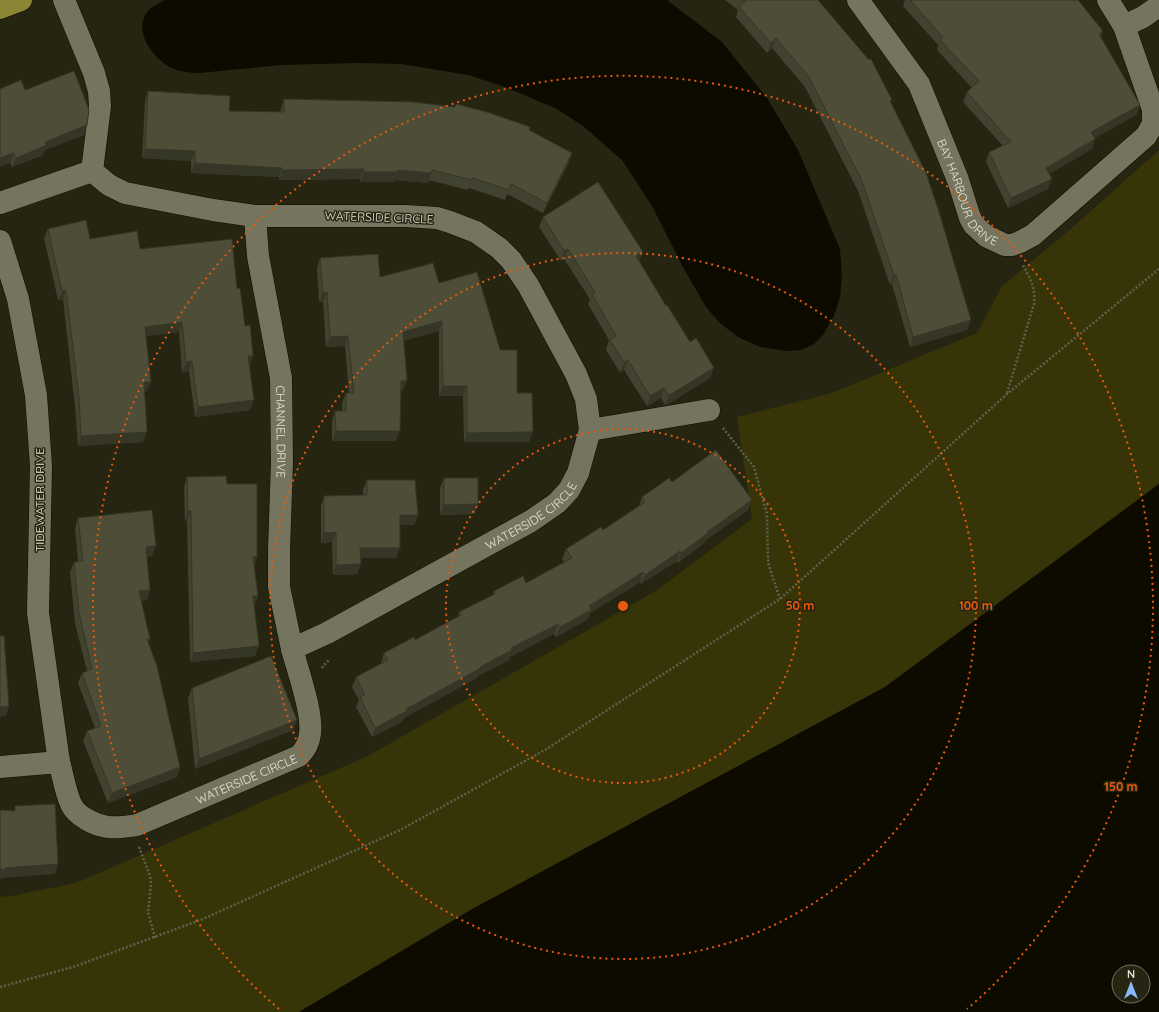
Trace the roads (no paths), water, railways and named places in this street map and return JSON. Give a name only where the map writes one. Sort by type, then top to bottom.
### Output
[{"type":"main road","points":[[0,8],[21,0]]},
{"type":"street","points":[[0,203],[92,171],[100,106],[99,91],[94,73],[64,0]]},
{"type":"street","name":"BAY HARBOUR DRIVE","points":[[858,0],[919,84],[958,180],[970,218],[974,225],[993,240],[1005,245],[1012,245],[1026,240],[1033,235],[1146,136],[1153,124],[1153,109],[1124,26]]},
{"type":"street","points":[[1108,0],[1124,26],[1143,17],[1159,6]]},
{"type":"street","name":"WATERSIDE CIRCLE","points":[[59,762],[71,803],[75,811],[93,823],[103,827],[119,828],[137,825],[299,756],[304,751],[310,734],[310,724],[309,713],[292,649],[327,633],[531,521],[557,503],[569,490],[578,473],[590,430],[586,399],[576,374],[528,285],[511,260],[499,248],[476,232],[450,222],[421,216],[255,216],[213,210],[125,193],[109,185],[92,171]]},
{"type":"street","name":"CHANNEL DRIVE","points":[[255,216],[258,256],[281,378],[282,462],[279,587],[292,649]]},
{"type":"street","name":"TIDEWATER DRIVE","points":[[0,241],[18,299],[36,395],[41,466],[38,613],[59,762]]},
{"type":"street","points":[[590,430],[708,410]]},
{"type":"street","points":[[0,767],[59,762]]}]
